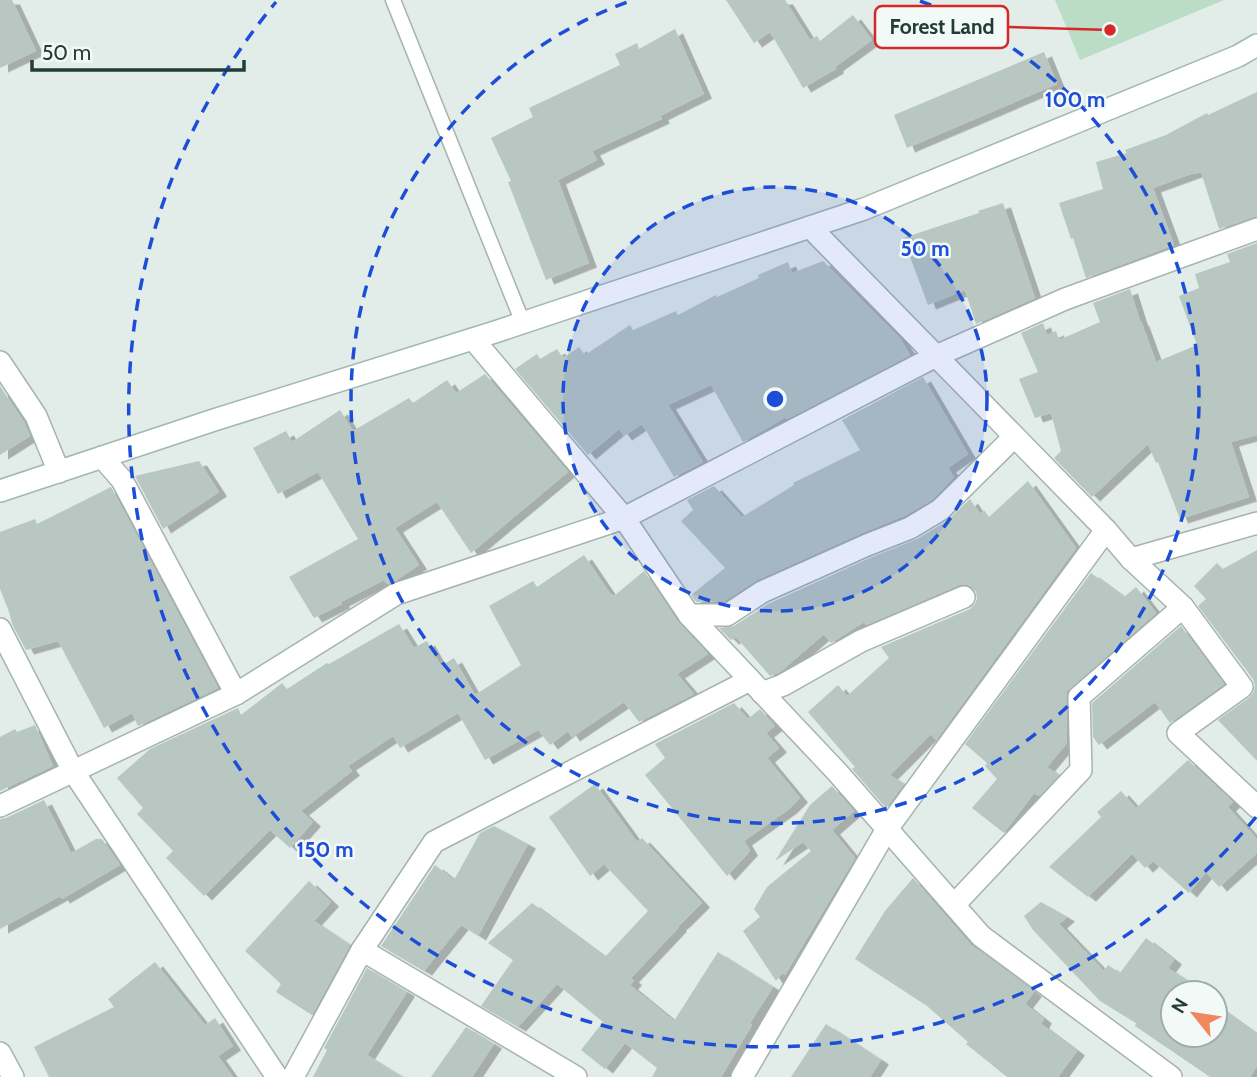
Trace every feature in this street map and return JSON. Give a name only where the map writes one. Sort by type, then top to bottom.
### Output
[{"type":"street","points":[[0,491],[214,420],[473,340],[864,209],[1238,56],[1257,45]]},
{"type":"street","points":[[810,226],[1106,530],[1131,559],[1182,607],[1250,683],[1178,733],[1257,807]]},
{"type":"street","points":[[0,806],[236,694],[396,594],[624,518],[936,356],[1065,299],[1257,229]]},
{"type":"street","points":[[473,340],[624,518],[689,615],[838,773],[981,936],[1171,1077]]},
{"type":"street","points":[[0,362],[36,416],[59,472]]},
{"type":"street","points":[[689,615],[727,615],[762,592],[910,528],[940,510],[1014,437]]},
{"type":"street","points":[[102,457],[122,480],[236,694]]},
{"type":"street","points":[[1131,559],[1257,523]]},
{"type":"street","points":[[743,1077],[887,829],[1106,530]]},
{"type":"street","points":[[293,1077],[362,950],[434,842],[756,686],[783,685],[861,641],[964,597]]},
{"type":"street","points":[[954,905],[1081,770],[1079,697],[1182,607]]},
{"type":"street","points":[[0,629],[73,771],[277,1077]]},
{"type":"street","points":[[362,950],[576,1077]]},
{"type":"street","points":[[0,1053],[13,1077]]},
{"type":"lane","points":[[393,0],[523,323]]},
{"type":"green space","points":[[1055,0],[1224,0],[1080,60]]},
{"type":"building","points":[[0,0],[12,0],[36,51],[0,68]]},
{"type":"building","points":[[726,0],[785,0],[810,40],[817,36],[820,41],[853,15],[872,40],[835,67],[836,69],[803,88],[770,32],[754,43]]},
{"type":"building","points":[[675,29],[704,94],[660,116],[662,119],[592,151],[597,160],[558,180],[589,263],[546,280],[508,182],[511,181],[491,138],[533,117],[529,108],[620,65],[615,54],[637,43],[639,49]]},
{"type":"building","points":[[1044,52],[1057,84],[907,148],[894,115]]},
{"type":"building","points":[[1257,92],[1257,216],[1219,229],[1201,172],[1194,173],[1153,188],[1174,245],[1086,278],[1059,203],[1103,189],[1096,162],[1127,153],[1125,150],[1166,135],[1207,113],[1208,115]]},
{"type":"building","points":[[1003,203],[1035,298],[976,324],[965,290],[928,305],[903,238]]},
{"type":"building","points":[[1257,243],[1257,435],[1231,442],[1249,497],[1180,519],[1158,462],[1156,463],[1148,444],[1092,497],[1054,458],[1061,451],[1051,413],[1035,418],[1019,379],[1038,372],[1021,333],[1043,323],[1047,335],[1056,331],[1059,340],[1100,322],[1093,303],[1130,289],[1156,362],[1197,345],[1179,296],[1199,288],[1195,274],[1230,262],[1227,254]]},
{"type":"building","points":[[823,261],[900,338],[910,355],[787,419],[786,417],[743,442],[711,385],[668,405],[703,462],[674,477],[642,424],[624,436],[619,429],[588,455],[515,369],[537,354],[540,359],[557,349],[563,358],[579,347],[585,355],[630,325],[633,330],[676,311],[678,315],[788,262],[792,273]]},
{"type":"building","points":[[485,374],[568,472],[471,553],[437,502],[395,528],[419,565],[395,581],[387,584],[384,580],[314,618],[289,577],[358,539],[318,472],[278,494],[253,448],[286,431],[292,442],[340,410],[353,431],[409,398],[413,403],[447,380],[456,393]]},
{"type":"building","points":[[923,377],[968,454],[948,468],[954,477],[932,500],[904,516],[757,580],[723,602],[696,602],[691,595],[725,568],[681,521],[693,510],[687,500],[714,486],[742,517],[794,485],[793,483],[860,450],[842,420]]},
{"type":"building","points":[[0,386],[30,436],[0,455]]},
{"type":"building","points":[[199,461],[219,492],[163,529],[135,476]]},
{"type":"building","points":[[1028,481],[1076,548],[936,740],[931,734],[890,775],[904,784],[886,808],[808,712],[838,685],[847,696],[889,658],[881,647],[970,609],[977,599],[972,587],[959,585],[866,625],[864,622],[831,643],[824,634],[780,672],[770,676],[736,637],[731,640],[719,628],[734,626],[768,604],[917,539],[947,521],[970,499],[980,514],[984,510],[989,517]]},
{"type":"building","points":[[111,487],[218,688],[138,726],[132,713],[104,728],[58,641],[26,650],[13,626],[0,589],[0,532],[35,519],[37,524]]},
{"type":"building","points":[[1257,550],[1257,761],[1218,720],[1250,697],[1254,692],[1253,679],[1198,606],[1206,599],[1194,586],[1217,563],[1223,569]]},
{"type":"building","points":[[584,555],[614,596],[644,571],[678,622],[708,654],[677,674],[694,694],[639,722],[624,702],[572,737],[568,731],[550,745],[538,730],[485,760],[458,713],[400,748],[393,736],[348,766],[352,771],[301,811],[313,822],[290,848],[270,830],[204,896],[166,858],[173,851],[137,814],[143,808],[117,778],[150,749],[238,708],[241,715],[282,683],[287,689],[327,663],[399,624],[414,648],[427,641],[441,666],[454,658],[475,695],[521,665],[489,606],[533,581],[537,587]]},
{"type":"building","points":[[1091,573],[1124,597],[1136,587],[1156,613],[1067,691],[1067,743],[1047,767],[1059,775],[1039,796],[1034,793],[1004,833],[972,808],[997,779],[985,766],[987,763],[965,744]]},
{"type":"building","points":[[1181,626],[1224,684],[1170,723],[1155,702],[1099,745],[1093,737],[1092,703]]},
{"type":"building","points":[[734,703],[748,719],[760,709],[775,726],[766,733],[779,748],[767,758],[800,798],[744,841],[750,851],[727,876],[645,775],[665,758],[655,744]]},
{"type":"building","points":[[35,725],[53,766],[0,791],[0,737],[15,729],[17,732]]},
{"type":"building","points":[[1188,760],[1233,802],[1228,807],[1257,839],[1257,853],[1219,887],[1206,872],[1189,893],[1153,861],[1145,868],[1132,854],[1088,897],[1049,867],[1101,817],[1097,812],[1121,791],[1136,808]]},
{"type":"building","points":[[595,784],[637,842],[642,838],[702,903],[631,978],[634,981],[630,985],[674,1021],[718,952],[773,987],[721,1077],[652,1077],[657,1068],[625,1043],[605,1069],[581,1050],[603,1022],[557,984],[518,1027],[481,1006],[513,960],[488,943],[532,903],[605,957],[648,911],[604,864],[590,876],[549,817]]},
{"type":"building","points":[[832,786],[854,811],[832,830],[855,858],[785,975],[782,973],[776,981],[743,931],[760,917],[754,909],[767,887],[811,851],[803,842],[775,861],[810,805]]},
{"type":"building","points":[[44,800],[71,853],[96,839],[102,839],[120,865],[62,899],[60,896],[0,929],[0,819]]},
{"type":"building","points":[[494,826],[528,844],[478,936],[461,925],[424,971],[381,946],[435,865],[454,880],[480,833]]},
{"type":"building","points":[[913,878],[971,945],[1034,992],[1025,1004],[1044,1019],[1041,1024],[1077,1051],[1058,1077],[1007,1077],[966,1044],[968,1042],[927,1006],[855,959],[885,911]]},
{"type":"building","points":[[309,881],[331,902],[314,921],[350,945],[312,1015],[276,992],[281,984],[245,951]]},
{"type":"building","points":[[1041,902],[1067,917],[1059,924],[1104,971],[1108,965],[1120,973],[1146,938],[1174,960],[1168,968],[1185,979],[1159,979],[1159,1042],[1135,1026],[1136,1023],[1100,1001],[1033,930],[1024,916]]},
{"type":"building","points":[[155,962],[205,1025],[215,1018],[233,1046],[218,1056],[233,1077],[49,1077],[34,1047],[114,1007],[108,999]]},
{"type":"building","points":[[367,968],[407,992],[367,1055],[403,1077],[313,1077],[327,1050],[324,1048]]},
{"type":"building","points":[[1229,1014],[1257,1034],[1257,1066],[1250,1077],[1210,1077],[1169,1049],[1229,1049]]},
{"type":"building","points":[[826,1024],[881,1060],[870,1077],[791,1077]]},
{"type":"building","points":[[466,1027],[494,1044],[472,1077],[431,1077]]},
{"type":"place","name":"Forest Land","points":[[1110,30]]}]
